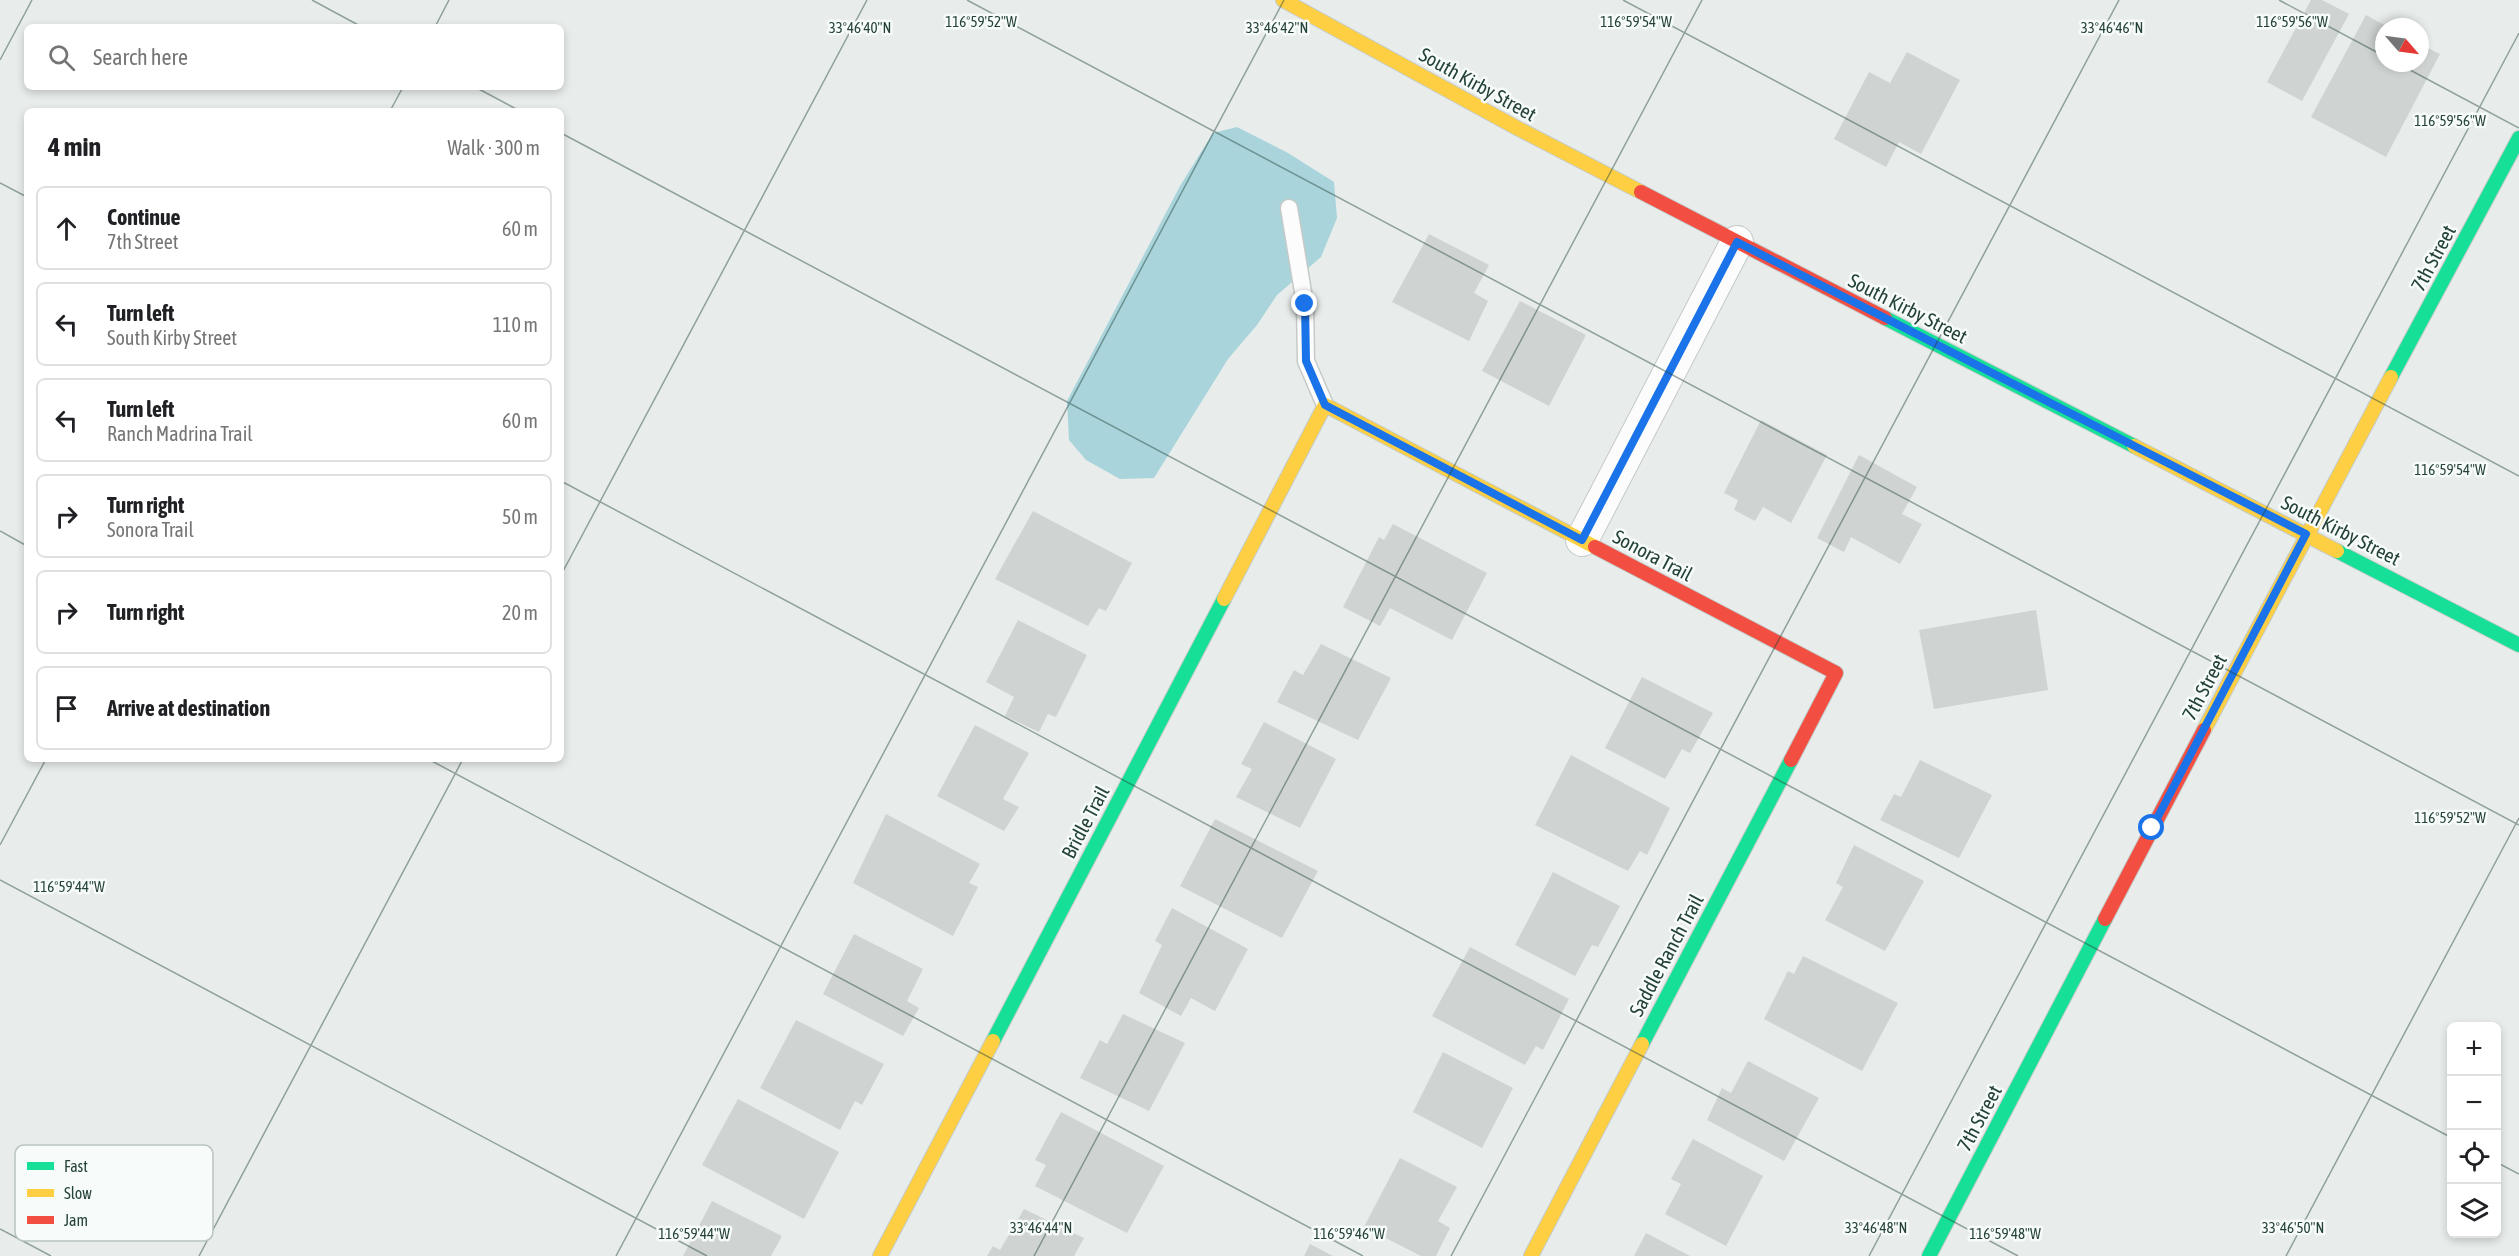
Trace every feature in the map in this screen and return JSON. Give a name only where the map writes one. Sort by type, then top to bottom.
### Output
[{"type":"street","name":"South Kirby Street","points":[[1283,0],[1517,128],[2519,645]]},
{"type":"street","name":"7th Street","points":[[1929,1256],[2306,534],[2519,138]]},
{"type":"street","points":[[1582,540],[1737,242]]},
{"type":"street","name":"Sonora Trail","points":[[1325,405],[1836,673]]},
{"type":"street","name":"Bridle Trail","points":[[880,1256],[1325,405]]},
{"type":"street","name":"Saddle Ranch Trail","points":[[1531,1256],[1836,673]]},
{"type":"lane","points":[[1289,208],[1304,293],[1306,361],[1325,405]]},
{"type":"water","points":[[1237,127],[1288,153],[1334,182],[1337,218],[1321,257],[1277,295],[1257,325],[1228,359],[1154,478],[1120,479],[1086,460],[1069,440],[1067,401],[1180,186],[1213,133]]},
{"type":"building","points":[[2311,0],[2322,0],[2349,14],[2302,101],[2267,82]]},
{"type":"building","points":[[2366,15],[2375,20],[2375,72],[2429,72],[2429,48],[2440,54],[2386,157],[2311,117]]},
{"type":"building","points":[[1907,52],[1960,80],[1921,154],[1899,142],[1886,167],[1834,139],[1869,72],[1890,83]]},
{"type":"building","points":[[1429,234],[1489,265],[1474,293],[1488,301],[1469,341],[1392,302]]},
{"type":"building","points":[[1520,301],[1586,335],[1549,406],[1482,371]]},
{"type":"building","points":[[1761,420],[1827,455],[1791,523],[1763,507],[1755,521],[1734,510],[1738,500],[1724,493]]},
{"type":"building","points":[[1859,455],[1917,487],[1902,514],[1922,524],[1900,564],[1851,537],[1844,552],[1817,538]]},
{"type":"building","points":[[1033,511],[1132,563],[1106,611],[1099,608],[1088,626],[995,579]]},
{"type":"building","points":[[1393,524],[1487,573],[1452,640],[1390,608],[1380,626],[1343,607],[1379,537],[1384,540]]},
{"type":"building","points":[[2036,610],[2048,690],[1934,709],[1919,630]]},
{"type":"building","points":[[1018,620],[1087,655],[1056,717],[1048,714],[1039,732],[1005,716],[1014,697],[986,682]]},
{"type":"building","points":[[1321,644],[1391,678],[1358,740],[1277,702],[1294,670],[1303,675]]},
{"type":"building","points":[[1642,677],[1713,713],[1690,753],[1682,749],[1665,779],[1605,748]]},
{"type":"building","points":[[1264,722],[1336,759],[1300,828],[1236,797],[1252,769],[1241,764]]},
{"type":"building","points":[[975,725],[1029,753],[1003,799],[1019,807],[1004,831],[937,796]]},
{"type":"building","points":[[1571,755],[1670,808],[1647,855],[1640,851],[1628,871],[1535,825]]},
{"type":"building","points":[[1920,760],[1992,795],[1959,858],[1880,820],[1894,794],[1901,797]]},
{"type":"building","points":[[886,814],[980,864],[969,883],[978,887],[953,936],[853,883]]},
{"type":"building","points":[[1215,819],[1318,871],[1282,938],[1180,886]]},
{"type":"building","points":[[1854,845],[1924,881],[1885,951],[1825,920],[1843,887],[1836,883]]},
{"type":"building","points":[[1553,872],[1620,906],[1598,947],[1592,945],[1575,976],[1515,945]]},
{"type":"building","points":[[1172,908],[1248,949],[1215,1011],[1191,998],[1181,1016],[1139,993],[1162,945],[1155,941]]},
{"type":"building","points":[[854,934],[923,969],[907,1001],[919,1008],[903,1036],[823,994]]},
{"type":"building","points":[[1470,947],[1569,999],[1543,1050],[1536,1046],[1525,1065],[1432,1016]]},
{"type":"building","points":[[1803,956],[1898,1003],[1862,1071],[1764,1019],[1788,971],[1794,974]]},
{"type":"building","points":[[1123,1014],[1185,1043],[1149,1111],[1080,1078],[1100,1040],[1107,1044]]},
{"type":"building","points":[[796,1020],[884,1064],[862,1105],[855,1101],[840,1130],[760,1088]]},
{"type":"building","points":[[1443,1052],[1513,1088],[1482,1148],[1413,1112]]},
{"type":"building","points":[[1748,1061],[1819,1098],[1784,1161],[1707,1120],[1722,1088],[1731,1093]]},
{"type":"building","points":[[738,1099],[839,1152],[804,1219],[702,1165]]},
{"type":"building","points":[[1061,1112],[1164,1166],[1127,1233],[1035,1186],[1046,1165],[1035,1160]]},
{"type":"building","points":[[1693,1139],[1763,1176],[1726,1246],[1665,1214],[1681,1184],[1671,1179]]},
{"type":"building","points":[[1400,1158],[1457,1187],[1438,1221],[1450,1228],[1436,1256],[1421,1256],[1364,1227]]},
{"type":"building","points":[[712,1201],[782,1236],[771,1256],[683,1256]]},
{"type":"building","points":[[1024,1209],[1084,1238],[1074,1256],[987,1256],[993,1246],[1000,1250]]},
{"type":"building","points":[[1646,1233],[1690,1256],[1634,1256]]},
{"type":"building","points":[[1310,1244],[1333,1256],[1304,1256]]},
{"type":"traffic: fast","points":[[2391,377],[2519,138]]},
{"type":"traffic: fast","points":[[1885,318],[2134,446]]},
{"type":"traffic: fast","points":[[2337,551],[2519,645]]},
{"type":"traffic: fast","points":[[993,1041],[1224,599]]},
{"type":"traffic: fast","points":[[1642,1044],[1791,760]]},
{"type":"traffic: fast","points":[[1929,1256],[2105,919]]},
{"type":"traffic: slow","points":[[1283,0],[1517,128],[1641,192]]},
{"type":"traffic: slow","points":[[2204,730],[2391,377]]},
{"type":"traffic: slow","points":[[1224,599],[1325,405],[1595,547]]},
{"type":"traffic: slow","points":[[2134,446],[2337,551]]},
{"type":"traffic: slow","points":[[880,1256],[993,1041]]},
{"type":"traffic: slow","points":[[1531,1256],[1642,1044]]},
{"type":"traffic: jam","points":[[1641,192],[1885,318]]},
{"type":"traffic: jam","points":[[1595,547],[1836,673],[1791,760]]},
{"type":"traffic: jam","points":[[2105,919],[2204,730]]},
{"type":"route","points":[[1305,304],[1306,361],[1325,405],[1582,540],[1737,242],[2306,534],[2152,828]]}]
